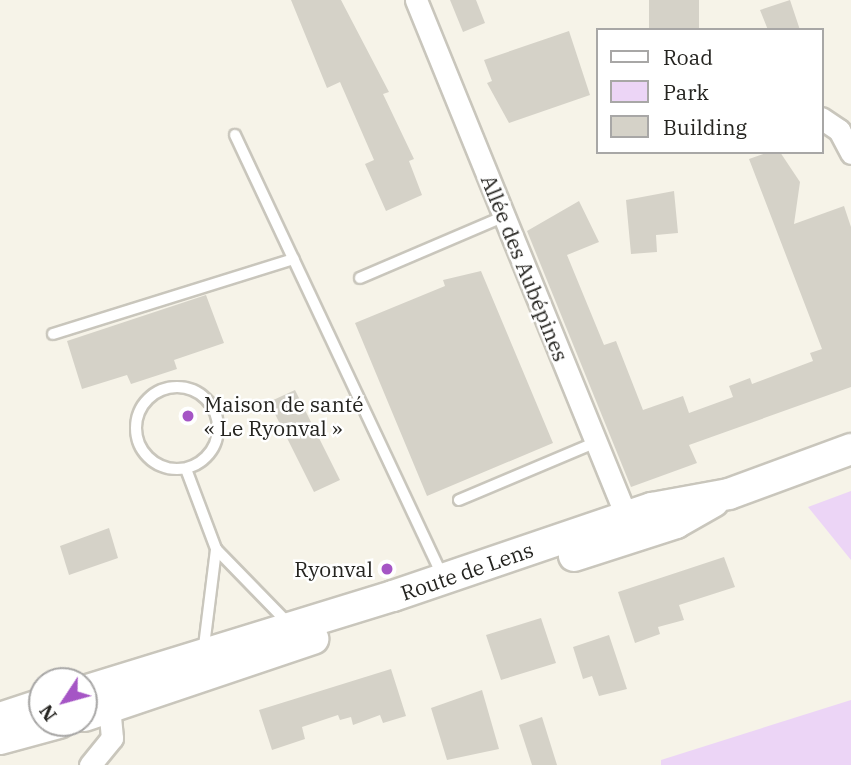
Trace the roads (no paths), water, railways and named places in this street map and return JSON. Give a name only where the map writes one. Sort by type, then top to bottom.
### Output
[{"type":"main road","name":"Route de Lens","points":[[100,694],[205,665],[297,634],[444,578],[630,527],[850,449]]},
{"type":"main road","points":[[297,634],[630,527]]},
{"type":"main road","points":[[0,718],[28,709]]},
{"type":"main road","points":[[0,739],[28,731]]},
{"type":"street","name":"Allée des Aubépines","points":[[416,0],[630,527]]},
{"type":"street","points":[[823,119],[839,130],[851,153]]},
{"type":"street","points":[[90,765],[112,738],[100,694]]},
{"type":"lane","points":[[235,135],[444,578]]},
{"type":"lane","points":[[360,278],[505,216]]},
{"type":"lane","points":[[53,334],[294,259]]},
{"type":"lane","points":[[176,387],[204,397],[218,424],[211,452],[186,469],[156,464],[138,440],[136,425],[149,398],[176,387]]},
{"type":"lane","points":[[459,500],[596,442]]},
{"type":"lane","points":[[186,469],[216,549],[297,634]]},
{"type":"lane","points":[[205,665],[216,549]]},
{"type":"place","name":"Maison de santé « Le Ryonval »","points":[[188,416]]},
{"type":"place","name":"Ryonval","points":[[387,569]]}]
